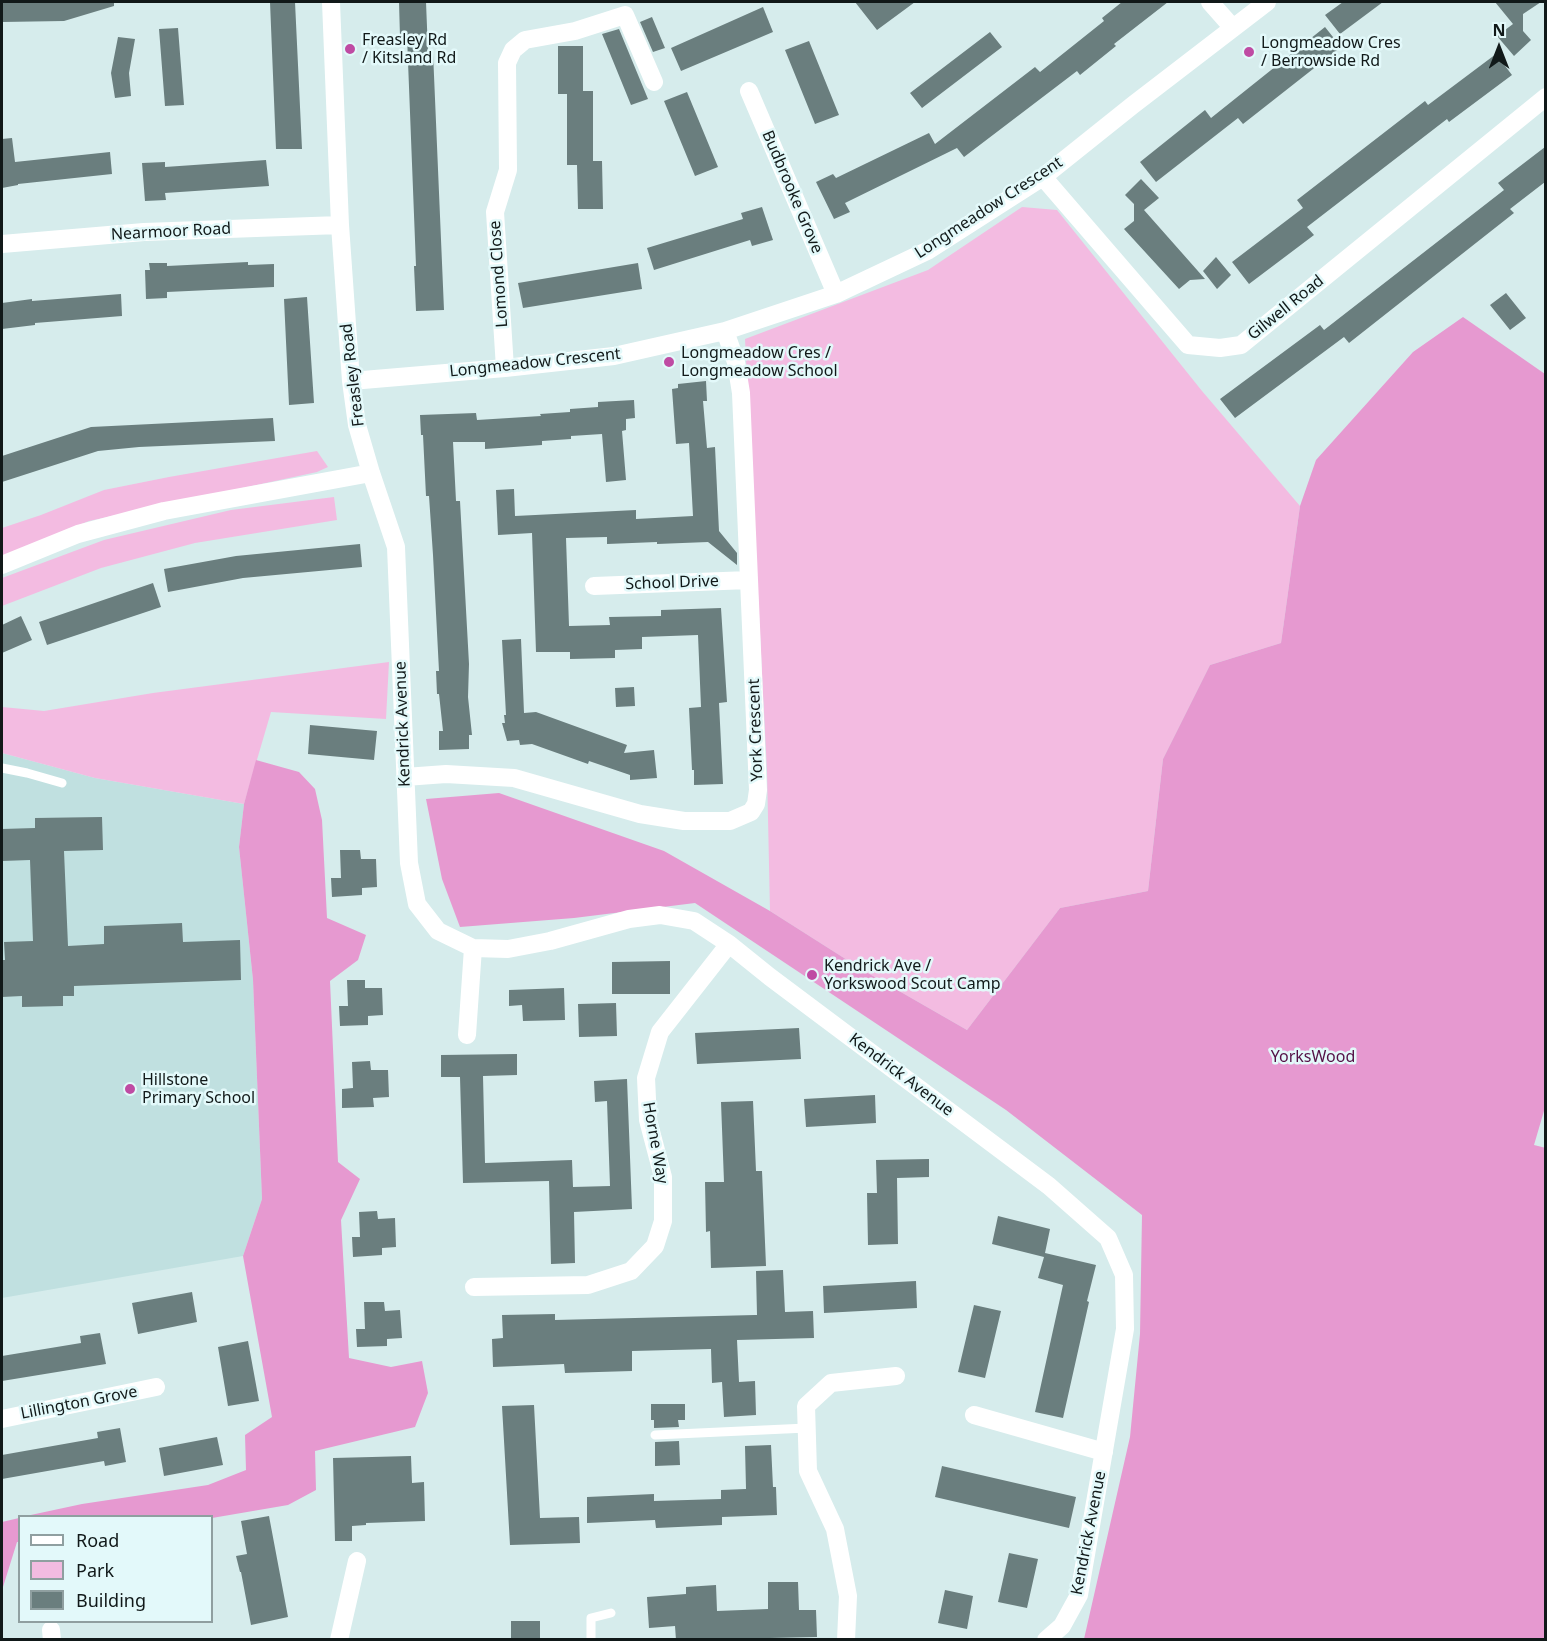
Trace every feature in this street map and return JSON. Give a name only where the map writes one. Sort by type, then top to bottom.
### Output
[{"type":"street","name":"Freasley Road","points":[[331,2],[340,225],[351,381],[357,425],[371,473]]},
{"type":"street","points":[[1210,2],[1233,28]]},
{"type":"street","name":"Longmeadow Crescent","points":[[351,381],[614,356],[725,332],[836,294],[929,250],[1043,177],[1132,105],[1267,2]]},
{"type":"street","name":"Lomond Close","points":[[505,368],[495,212],[508,170],[507,63],[513,50],[525,40],[575,31],[624,15],[654,82]]},
{"type":"street","name":"Budbrooke Grove","points":[[749,91],[836,294]]},
{"type":"street","name":"Gilwell Road","points":[[1043,177],[1188,345],[1220,348],[1241,345],[1545,98]]},
{"type":"street","name":"Nearmoor Road","points":[[2,244],[144,232],[340,225]]},
{"type":"street","name":"York Crescent","points":[[405,777],[446,774],[514,777],[640,814],[684,821],[730,821],[751,812],[756,804],[758,790],[741,393],[736,362],[725,332]]},
{"type":"street","points":[[2,565],[78,534],[164,511],[371,473]]},
{"type":"street","name":"Kendrick Avenue","points":[[371,473],[396,547],[410,864],[417,904],[438,931],[473,948],[508,950],[629,920],[660,915],[694,921],[729,944],[1049,1186],[1108,1238],[1124,1275],[1125,1329],[1079,1595],[1062,1626],[1046,1640]]},
{"type":"street","name":"School Drive","points":[[594,586],[749,580]]},
{"type":"street","name":"Horne Way","points":[[474,1287],[588,1285],[631,1271],[655,1246],[663,1221],[663,1177],[648,1120],[646,1078],[660,1032],[729,944]]},
{"type":"street","points":[[467,1035],[473,948]]},
{"type":"street","points":[[846,1640],[848,1596],[835,1529],[808,1471],[806,1406],[831,1383],[896,1376]]},
{"type":"street","name":"Lillington Grove","points":[[2,1419],[156,1387]]},
{"type":"street","name":"Kendrick Avenue","points":[[974,1415],[1104,1452]]},
{"type":"street","points":[[339,1640],[357,1561]]},
{"type":"lane","points":[[2,768],[62,783]]},
{"type":"lane","points":[[655,1435],[807,1428]]},
{"type":"lane","points":[[591,1640],[591,1618],[611,1613]]},
{"type":"shaded area","name":"Hillstone Primary School","points":[[2,753],[95,778],[244,804],[239,847],[253,980],[262,1199],[243,1256],[2,1298]]},
{"type":"green space","points":[[1022,207],[1057,210],[1202,391],[1300,506],[1281,643],[1210,665],[1163,759],[1148,891],[1060,908],[967,1030],[866,972],[770,911],[767,771],[745,339],[928,270]]},
{"type":"green space","name":"YorksWood","points":[[1463,317],[1545,374],[1546,1104],[1534,1145],[1546,1148],[1545,1639],[1084,1639],[1130,1437],[1140,1334],[1142,1215],[1006,1110],[695,903],[574,918],[460,927],[442,879],[426,799],[499,793],[664,851],[770,911],[866,972],[967,1030],[1060,908],[1148,891],[1163,759],[1210,665],[1281,643],[1300,506],[1316,460],[1413,352]]},
{"type":"green space","points":[[317,451],[328,467],[317,472],[89,521],[2,557],[2,528],[104,490]]},
{"type":"green space","points":[[334,497],[337,520],[195,543],[101,568],[2,606],[2,578],[104,540],[231,510]]},
{"type":"green space","points":[[389,662],[386,719],[271,712],[244,804],[95,778],[2,753],[2,707],[44,711],[153,693]]},
{"type":"green space","points":[[256,760],[299,772],[315,789],[322,820],[327,918],[366,935],[358,960],[330,981],[338,1162],[360,1179],[341,1220],[349,1358],[391,1367],[422,1361],[428,1393],[415,1427],[315,1451],[316,1490],[288,1505],[213,1518],[213,1515],[31,1515],[82,1504],[208,1485],[246,1470],[245,1435],[272,1417],[243,1256],[262,1199],[253,980],[239,847],[244,804]]},
{"type":"green space","points":[[18,1518],[18,1542],[2,1588],[2,1522]]},
{"type":"building","points":[[2,2],[114,2],[114,6],[64,21],[2,22]]},
{"type":"building","points":[[270,2],[295,2],[302,149],[276,149]]},
{"type":"building","points":[[399,2],[426,2],[428,52],[433,52],[444,310],[416,311],[407,36],[400,37]]},
{"type":"building","points":[[855,2],[915,2],[877,30]]},
{"type":"building","points":[[1122,2],[1168,2],[1114,44],[1116,46],[1080,75],[1077,71],[964,157],[957,148],[845,203],[850,212],[834,219],[816,182],[833,174],[836,178],[929,133],[935,144],[1035,67],[1040,72],[1104,21],[1102,18]]},
{"type":"building","points":[[1343,2],[1383,2],[1340,34],[1325,15]]},
{"type":"building","points":[[1495,2],[1541,2],[1523,14],[1523,31],[1531,40],[1514,56],[1497,36],[1513,24]]},
{"type":"building","points":[[763,7],[773,32],[681,71],[671,48]]},
{"type":"building","points":[[652,17],[665,48],[653,52],[640,22]]},
{"type":"building","points":[[1325,27],[1341,47],[1243,124],[1238,118],[1156,182],[1140,162],[1205,110],[1211,118]]},
{"type":"building","points":[[178,28],[184,105],[165,106],[159,29]]},
{"type":"building","points":[[619,29],[648,99],[631,105],[602,34]]},
{"type":"building","points":[[990,32],[1002,47],[922,108],[910,93]]},
{"type":"building","points":[[118,37],[135,39],[129,73],[131,96],[115,98],[111,73]]},
{"type":"building","points":[[809,41],[839,115],[815,124],[785,50]]},
{"type":"building","points":[[558,46],[583,46],[583,91],[593,91],[593,161],[602,161],[603,209],[578,209],[577,165],[567,165],[567,94],[558,94]]},
{"type":"building","points":[[1496,54],[1512,75],[1449,122],[1447,119],[1307,227],[1314,235],[1249,284],[1232,262],[1303,208],[1297,200],[1425,101],[1428,105]]},
{"type":"building","points":[[687,92],[718,167],[695,176],[664,101]]},
{"type":"building","points":[[12,138],[15,162],[110,152],[112,174],[18,184],[2,188],[2,139]]},
{"type":"building","points":[[1545,147],[1545,182],[1510,209],[1514,213],[1349,343],[1344,337],[1235,418],[1220,399],[1320,325],[1324,330],[1504,190],[1498,183]]},
{"type":"building","points":[[266,160],[269,186],[165,193],[166,200],[145,201],[142,163],[165,162],[165,167]]},
{"type":"building","points":[[1141,179],[1159,198],[1144,210],[1205,279],[1190,280],[1179,289],[1124,229],[1134,221],[1134,204],[1125,195]]},
{"type":"building","points":[[762,207],[773,240],[752,246],[750,240],[654,270],[647,248],[743,219],[741,213]]},
{"type":"building","points":[[1216,257],[1231,275],[1217,289],[1203,271]]},
{"type":"building","points":[[248,262],[248,265],[274,264],[274,287],[167,292],[167,298],[146,299],[145,270],[150,270],[149,263],[167,263],[167,266]]},
{"type":"building","points":[[638,263],[642,289],[523,308],[518,283]]},
{"type":"building","points":[[1506,293],[1526,318],[1510,330],[1490,305]]},
{"type":"building","points":[[121,294],[122,316],[35,323],[35,325],[2,329],[2,303]]},
{"type":"building","points":[[307,297],[314,403],[289,405],[284,299]]},
{"type":"building","points":[[706,381],[707,401],[703,401],[707,448],[715,447],[719,531],[737,553],[737,565],[708,542],[607,544],[607,537],[566,538],[569,626],[610,625],[609,617],[661,616],[661,610],[721,608],[727,702],[719,703],[723,784],[694,785],[689,708],[701,707],[698,635],[642,637],[642,649],[615,650],[615,658],[570,659],[570,652],[536,652],[532,533],[498,535],[496,490],[514,489],[515,516],[636,510],[636,519],[693,516],[689,443],[676,444],[672,389],[678,388],[678,384]]},
{"type":"building","points":[[634,400],[635,418],[626,419],[626,430],[622,431],[626,480],[606,482],[602,434],[542,441],[542,445],[485,449],[485,442],[453,442],[456,501],[460,501],[469,664],[468,697],[472,735],[469,735],[469,749],[439,750],[439,731],[443,731],[439,694],[437,694],[436,671],[439,671],[433,555],[420,415],[476,413],[477,420],[541,416],[540,414],[570,412],[570,409],[598,407],[598,402]]},
{"type":"building","points":[[273,418],[275,441],[98,451],[2,482],[2,456],[91,427]]},
{"type":"building","points":[[360,544],[362,567],[243,578],[168,592],[164,569],[236,556]]},
{"type":"building","points":[[153,583],[161,607],[47,645],[39,622]]},
{"type":"building","points":[[21,616],[32,640],[2,653],[2,625]]},
{"type":"building","points":[[521,639],[524,713],[536,712],[627,745],[624,753],[654,750],[657,778],[630,780],[630,775],[589,761],[588,764],[532,744],[520,745],[519,740],[507,741],[502,723],[505,723],[504,715],[506,715],[502,640]]},
{"type":"building","points":[[634,687],[635,706],[616,707],[615,688]]},
{"type":"building","points":[[310,725],[377,731],[374,760],[308,754]]},
{"type":"building","points":[[102,817],[103,850],[64,851],[68,946],[104,944],[104,926],[182,923],[183,942],[240,940],[241,980],[74,986],[74,996],[63,996],[63,1006],[22,1007],[22,996],[2,997],[4,942],[33,941],[30,860],[2,861],[2,829],[35,828],[35,818]]},
{"type":"building","points":[[340,850],[360,850],[361,859],[376,859],[377,887],[362,888],[362,895],[332,897],[331,878],[341,878]]},
{"type":"building","points":[[670,961],[670,994],[612,994],[612,962]]},
{"type":"building","points":[[347,980],[365,980],[365,988],[382,988],[383,1015],[368,1016],[368,1025],[340,1026],[339,1006],[348,1006]]},
{"type":"building","points":[[564,988],[565,1020],[523,1021],[522,1005],[509,1006],[509,990]]},
{"type":"building","points":[[616,1003],[617,1036],[579,1037],[578,1004]]},
{"type":"building","points":[[799,1028],[801,1059],[697,1064],[695,1033]]},
{"type":"building","points":[[517,1054],[517,1075],[483,1076],[485,1163],[572,1160],[573,1187],[610,1186],[607,1101],[595,1102],[594,1081],[627,1079],[632,1209],[574,1212],[575,1263],[551,1264],[549,1181],[463,1183],[460,1077],[441,1077],[441,1055]]},
{"type":"building","points":[[370,1061],[371,1070],[388,1070],[389,1097],[373,1098],[374,1107],[342,1108],[342,1089],[353,1088],[352,1062]]},
{"type":"building","points":[[875,1095],[876,1123],[806,1127],[804,1099]]},
{"type":"building","points":[[753,1101],[756,1171],[762,1171],[766,1266],[711,1268],[710,1231],[706,1232],[705,1182],[724,1182],[721,1102]]},
{"type":"building","points":[[929,1159],[929,1177],[897,1178],[898,1244],[868,1245],[867,1193],[877,1193],[876,1160]]},
{"type":"building","points":[[377,1211],[378,1219],[395,1218],[396,1247],[382,1248],[382,1255],[353,1257],[352,1237],[360,1237],[359,1212]]},
{"type":"building","points":[[998,1216],[1050,1229],[1045,1253],[1096,1265],[1063,1418],[1035,1412],[1063,1285],[1038,1278],[1044,1257],[992,1244]]},
{"type":"building","points":[[783,1270],[785,1312],[813,1311],[814,1338],[737,1340],[739,1382],[755,1381],[756,1415],[724,1417],[722,1382],[712,1383],[711,1349],[632,1351],[632,1371],[565,1373],[564,1364],[493,1367],[492,1339],[503,1338],[502,1315],[555,1314],[555,1320],[757,1315],[756,1271]]},
{"type":"building","points":[[916,1281],[917,1308],[824,1313],[823,1286]]},
{"type":"building","points":[[192,1292],[197,1322],[138,1334],[132,1303]]},
{"type":"building","points":[[364,1302],[384,1302],[385,1311],[400,1310],[402,1338],[387,1339],[387,1346],[357,1347],[356,1329],[365,1329]]},
{"type":"building","points":[[974,1305],[1001,1311],[985,1378],[958,1372]]},
{"type":"building","points":[[100,1333],[106,1364],[2,1381],[2,1356],[81,1343],[80,1336]]},
{"type":"building","points":[[248,1341],[259,1401],[228,1406],[218,1347]]},
{"type":"building","points":[[651,1404],[685,1404],[685,1420],[678,1420],[679,1427],[654,1428],[654,1420],[651,1420]]},
{"type":"building","points":[[534,1405],[540,1518],[579,1517],[580,1543],[510,1545],[502,1406]]},
{"type":"building","points":[[120,1428],[126,1462],[105,1466],[104,1461],[2,1479],[2,1455],[98,1438],[97,1432]]},
{"type":"building","points":[[217,1437],[223,1465],[164,1476],[159,1448]]},
{"type":"building","points":[[679,1441],[680,1465],[655,1466],[655,1442]]},
{"type":"building","points":[[771,1445],[777,1515],[722,1517],[722,1525],[656,1528],[655,1520],[587,1523],[587,1497],[654,1494],[654,1501],[721,1499],[721,1490],[746,1489],[745,1446]]},
{"type":"building","points":[[411,1456],[412,1483],[424,1482],[425,1521],[366,1523],[366,1525],[352,1526],[352,1541],[335,1541],[333,1458]]},
{"type":"building","points":[[942,1466],[1076,1497],[1069,1528],[935,1497]]},
{"type":"building","points":[[269,1516],[288,1617],[251,1625],[236,1556],[247,1554],[241,1521]]},
{"type":"building","points":[[1009,1553],[1038,1559],[1027,1608],[998,1602]]},
{"type":"building","points":[[768,1582],[798,1582],[799,1610],[816,1610],[817,1637],[676,1640],[675,1626],[649,1628],[647,1597],[686,1594],[686,1587],[716,1585],[717,1611],[768,1609]]},
{"type":"building","points":[[945,1590],[973,1596],[967,1629],[938,1623]]},
{"type":"building","points":[[511,1621],[540,1621],[540,1640],[511,1640]]},
{"type":"place","name":"Freasley Rd / Kitsland Rd","points":[[350,49]]},
{"type":"place","name":"Longmeadow Cres / Berrowside Rd","points":[[1249,52]]},
{"type":"place","name":"Longmeadow Cres / Longmeadow School","points":[[669,362]]},
{"type":"place","name":"Kendrick Ave / Yorkswood Scout Camp","points":[[812,975]]},
{"type":"place","name":"Hillstone Primary School","points":[[130,1089]]}]
